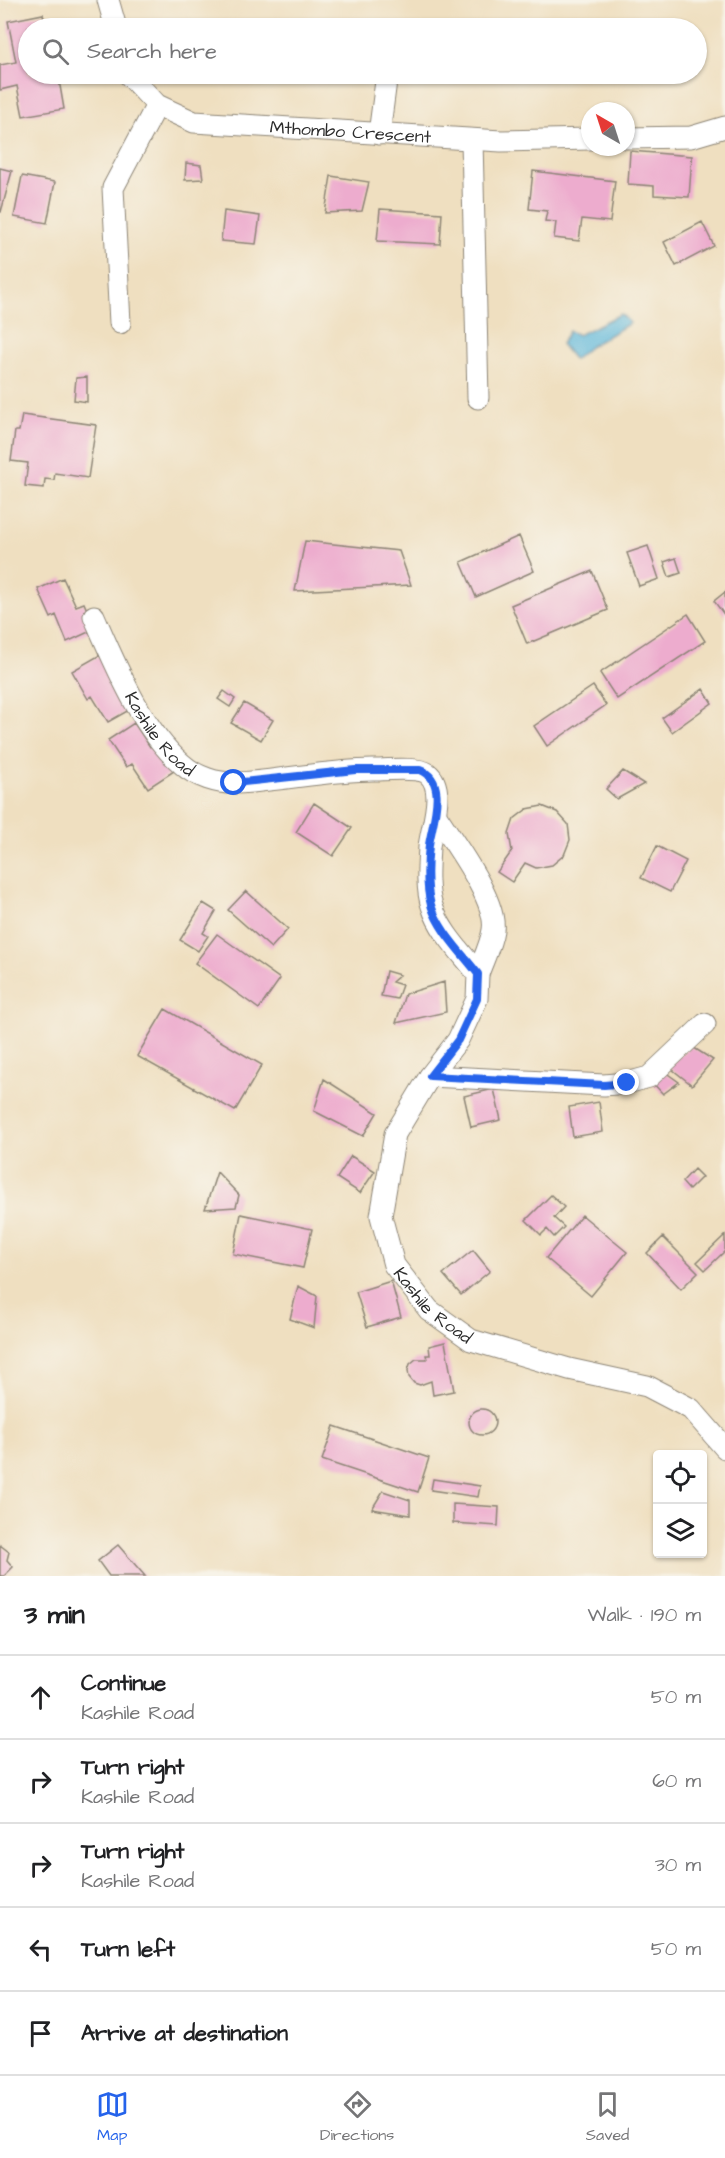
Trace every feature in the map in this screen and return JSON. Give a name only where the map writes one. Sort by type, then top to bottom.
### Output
[{"type":"street","points":[[108,0],[113,18]]},
{"type":"street","name":"Mthombo Crescent","points":[[137,84],[157,105],[194,122],[472,140],[581,139]]},
{"type":"street","points":[[379,134],[386,84]]},
{"type":"street","points":[[120,323],[113,188],[157,105]]},
{"type":"street","points":[[635,138],[691,137],[725,127]]},
{"type":"street","points":[[472,140],[477,398]]},
{"type":"street","name":"Kashile Road","points":[[94,616],[115,665],[142,714],[163,744],[183,766],[208,779],[234,783],[355,770],[420,770],[426,772],[434,782],[436,815],[429,846],[429,883],[432,906],[443,929],[478,974],[477,999],[458,1040],[430,1076],[395,1134],[381,1216],[394,1265],[429,1310],[471,1340],[569,1369],[647,1386],[690,1409],[725,1448]]},
{"type":"street","points":[[436,815],[486,897],[493,914],[493,930],[478,974]]},
{"type":"street","points":[[430,1076],[604,1085],[627,1083],[649,1077],[705,1023]]},
{"type":"water","points":[[621,314],[630,323],[589,347],[574,360],[561,344],[569,331],[578,335]]},
{"type":"building","points":[[43,14],[44,18],[23,18]]},
{"type":"building","points":[[18,19],[18,84],[60,84],[64,109],[23,116],[17,86],[0,90],[0,65],[16,62],[8,21]]},
{"type":"building","points":[[635,151],[692,156],[689,197],[654,195],[654,186],[628,184],[630,156],[635,156]]},
{"type":"building","points":[[186,163],[201,165],[203,179],[185,180]]},
{"type":"building","points":[[0,168],[12,171],[1,212],[0,212]]},
{"type":"building","points":[[533,171],[615,181],[610,222],[582,219],[579,241],[554,238],[556,222],[545,221],[547,211],[529,209]]},
{"type":"building","points":[[22,176],[55,182],[47,223],[14,217]]},
{"type":"building","points":[[331,176],[369,182],[362,211],[325,213]]},
{"type":"building","points":[[380,209],[442,213],[440,244],[377,241]]},
{"type":"building","points":[[224,211],[260,216],[256,244],[221,241]]},
{"type":"building","points":[[702,222],[714,246],[676,266],[664,242]]},
{"type":"building","points":[[87,377],[87,402],[74,400],[76,378]]},
{"type":"building","points":[[22,415],[96,425],[88,478],[55,473],[54,480],[45,479],[44,488],[25,486],[28,463],[11,461],[15,431],[19,431]]},
{"type":"building","points":[[519,536],[534,571],[476,597],[461,562]]},
{"type":"building","points":[[305,541],[399,551],[411,585],[295,591]]},
{"type":"building","points":[[648,546],[659,579],[639,586],[627,553]]},
{"type":"building","points":[[676,558],[681,573],[669,577],[664,562]]},
{"type":"building","points":[[592,571],[608,610],[527,644],[511,605]]},
{"type":"building","points":[[63,578],[76,606],[84,603],[95,629],[67,642],[56,615],[51,618],[38,589]]},
{"type":"building","points":[[725,592],[725,616],[714,601]]},
{"type":"building","points":[[688,614],[705,641],[617,699],[600,673]]},
{"type":"building","points":[[100,655],[131,709],[108,722],[92,696],[88,699],[72,671]]},
{"type":"building","points":[[593,686],[606,705],[547,746],[534,726]]},
{"type":"building","points":[[703,689],[712,703],[672,732],[662,718]]},
{"type":"building","points":[[224,691],[235,699],[230,707],[218,699]]},
{"type":"building","points":[[244,703],[273,720],[261,740],[231,723]]},
{"type":"building","points":[[134,723],[150,747],[155,743],[174,771],[148,788],[132,764],[126,767],[108,740]]},
{"type":"building","points":[[623,771],[644,784],[617,799],[606,789]]},
{"type":"building","points":[[314,803],[352,828],[333,856],[296,832]]},
{"type":"building","points":[[542,806],[557,812],[568,824],[570,840],[564,855],[552,865],[536,868],[525,863],[512,882],[497,872],[512,851],[509,834],[514,819],[527,809]]},
{"type":"building","points":[[657,846],[686,861],[670,892],[641,878]]},
{"type":"building","points":[[246,891],[288,929],[271,948],[228,910]]},
{"type":"building","points":[[203,903],[216,911],[203,933],[208,936],[198,951],[180,940]]},
{"type":"building","points":[[217,934],[280,979],[259,1009],[195,963]]},
{"type":"building","points":[[386,971],[400,975],[392,982],[402,985],[397,999],[381,996]]},
{"type":"building","points":[[444,982],[446,1012],[396,1023],[405,994]]},
{"type":"building","points":[[165,1009],[262,1065],[235,1111],[137,1056]]},
{"type":"building","points":[[691,1046],[713,1060],[692,1085],[668,1066]]},
{"type":"building","points":[[665,1072],[679,1082],[663,1094],[652,1082]]},
{"type":"building","points":[[324,1079],[377,1113],[363,1136],[314,1111]]},
{"type":"building","points":[[494,1089],[501,1120],[471,1127],[464,1096]]},
{"type":"building","points":[[599,1102],[603,1132],[573,1137],[569,1107]]},
{"type":"building","points":[[351,1156],[375,1171],[360,1193],[337,1178]]},
{"type":"building","points":[[694,1169],[702,1177],[689,1190],[682,1182]]},
{"type":"building","points":[[217,1172],[239,1195],[236,1207],[205,1209]]},
{"type":"building","points":[[551,1195],[564,1207],[554,1218],[564,1227],[554,1237],[547,1229],[541,1235],[526,1220]]},
{"type":"building","points":[[241,1214],[312,1229],[303,1268],[233,1254]]},
{"type":"building","points":[[582,1215],[627,1252],[591,1296],[546,1258]]},
{"type":"building","points":[[725,1235],[725,1251],[705,1270],[697,1262]]},
{"type":"building","points":[[663,1237],[698,1272],[681,1289],[647,1253]]},
{"type":"building","points":[[473,1250],[490,1271],[461,1295],[443,1274]]},
{"type":"building","points":[[391,1281],[401,1317],[367,1327],[356,1292]]},
{"type":"building","points":[[298,1286],[317,1296],[314,1328],[290,1319]]},
{"type":"building","points":[[445,1342],[454,1391],[433,1395],[431,1381],[420,1385],[414,1383],[409,1377],[408,1370],[410,1364],[416,1359],[427,1359],[426,1355],[430,1355],[429,1346]]},
{"type":"building","points":[[482,1409],[491,1413],[495,1422],[491,1431],[482,1435],[473,1431],[469,1422],[473,1413]]},
{"type":"building","points":[[334,1426],[429,1458],[418,1492],[322,1460]]},
{"type":"building","points":[[433,1479],[480,1486],[478,1497],[431,1490]]},
{"type":"building","points":[[383,1491],[410,1500],[410,1515],[372,1509]]},
{"type":"building","points":[[453,1504],[499,1507],[498,1526],[453,1523]]},
{"type":"building","points":[[0,1545],[9,1552],[7,1560],[13,1567],[4,1576],[0,1576]]},
{"type":"building","points":[[118,1545],[145,1576],[109,1576],[98,1561]]},
{"type":"route","points":[[234,783],[355,770],[420,770],[426,772],[434,782],[436,789],[436,815],[429,846],[429,883],[432,906],[443,929],[478,974],[477,999],[458,1040],[430,1076],[604,1085],[627,1083]]}]
